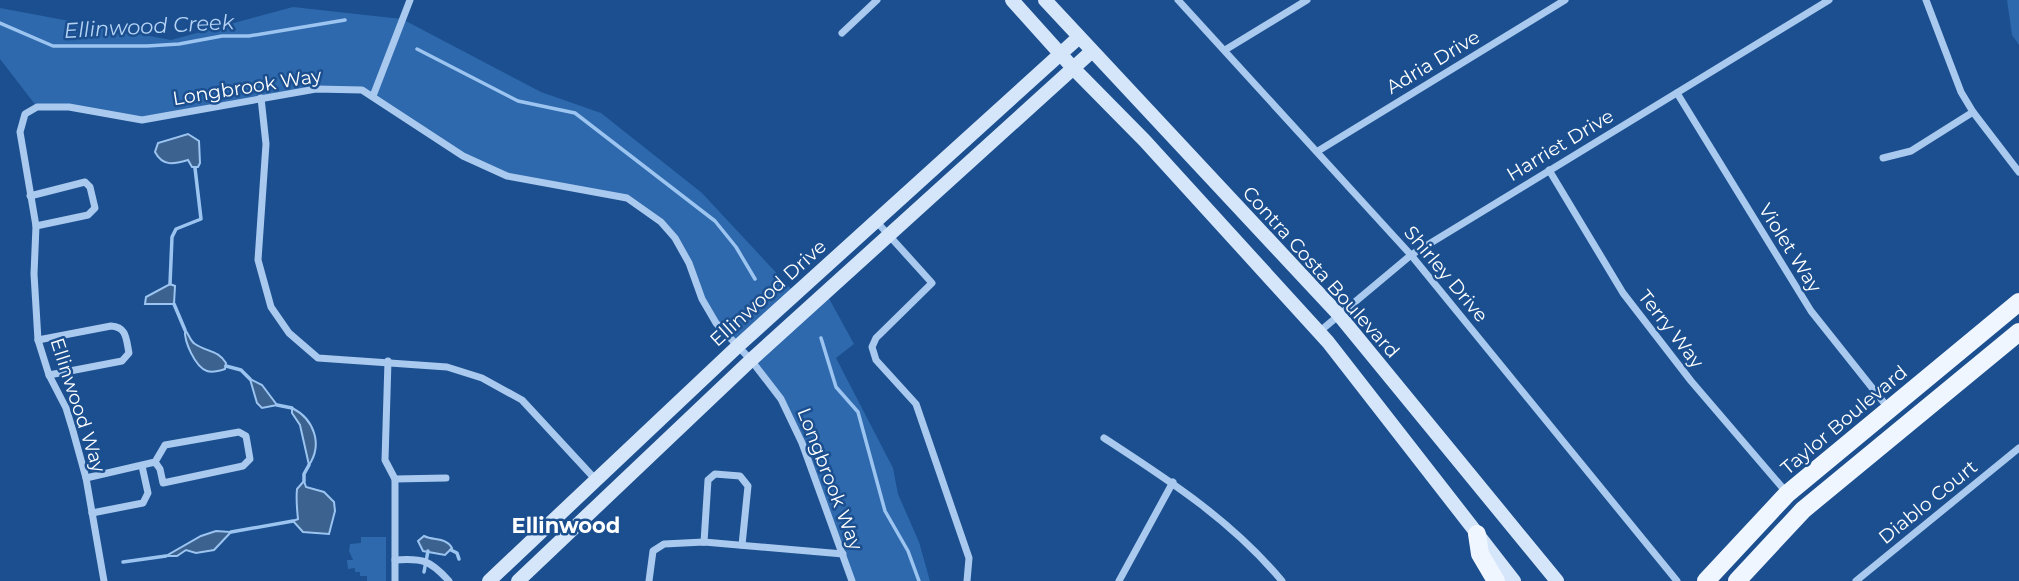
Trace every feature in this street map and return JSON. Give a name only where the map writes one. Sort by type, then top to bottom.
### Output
[{"type":"main road","name":"Taylor Boulevard","points":[[1706,581],[1787,494],[2019,302]]},
{"type":"main road","points":[[1737,581],[1802,510],[2019,332]]},
{"type":"main road","points":[[1477,534],[1480,554],[1496,581]]},
{"type":"street","points":[[373,96],[410,0]]},
{"type":"street","points":[[842,33],[877,0]]},
{"type":"street","points":[[1012,0],[1319,332],[1514,581]]},
{"type":"street","name":"Contra Costa Boulevard","points":[[1045,0],[1339,315],[1557,581]]},
{"type":"street","name":"Shirley Drive","points":[[1178,0],[1411,255],[1677,581]]},
{"type":"street","points":[[1225,50],[1307,0]]},
{"type":"street","name":"Adria Drive","points":[[1318,151],[1565,0]]},
{"type":"street","name":"Harriet Drive","points":[[1319,332],[1411,255],[1829,0]]},
{"type":"street","points":[[1926,0],[1961,92],[2019,172]]},
{"type":"street","name":"Ellinwood Drive","points":[[489,581],[738,346],[1078,38]]},
{"type":"street","name":"Ellinwood Drive","points":[[518,581],[751,360],[1091,52]]},
{"type":"street","name":"Longbrook Way","points":[[25,114],[37,107],[69,107],[142,120],[316,89],[362,90],[463,156],[507,176],[627,198],[640,205],[675,238],[689,263],[702,299],[716,323],[751,360],[781,400],[802,443],[852,581]]},
{"type":"street","name":"Violet Way","points":[[1677,93],[1811,311],[1889,410]]},
{"type":"street","points":[[261,98],[266,144],[258,260],[271,307],[289,333],[318,358],[447,367],[482,378],[522,400],[596,480]]},
{"type":"street","points":[[1883,159],[1911,151],[1973,112]]},
{"type":"street","name":"Ellinwood Way","points":[[25,114],[20,132],[36,226],[34,274],[38,340],[49,375],[66,408],[86,478],[104,581]]},
{"type":"street","name":"Terry Way","points":[[1549,170],[1623,293],[1691,381],[1787,494]]},
{"type":"street","points":[[30,195],[85,182],[90,187],[94,208],[88,215],[36,226]]},
{"type":"street","points":[[876,221],[932,283],[876,338],[873,354],[916,404],[969,558],[967,581]]},
{"type":"street","points":[[38,340],[111,326],[125,331],[129,353],[122,361],[49,375]]},
{"type":"street","points":[[388,361],[385,460],[395,479],[395,581]]},
{"type":"street","points":[[86,478],[155,462],[165,444],[239,432],[246,436],[250,459],[243,466],[163,482],[155,462]]},
{"type":"street","points":[[1104,438],[1173,482],[1230,526],[1282,581]]},
{"type":"street","name":"Diablo Court","points":[[1856,581],[2019,448]]},
{"type":"street","points":[[92,513],[143,503],[148,493],[142,466]]},
{"type":"street","points":[[704,542],[708,480],[715,474],[740,476],[748,485],[742,545]]},
{"type":"street","points":[[395,479],[446,478]]},
{"type":"street","points":[[1119,581],[1173,482]]},
{"type":"street","points":[[649,581],[653,551],[664,544],[704,542],[843,554]]},
{"type":"street","points":[[395,560],[418,558],[429,562],[449,581]]},
{"type":"shaded area","points":[[2007,0],[2019,0],[2019,45],[2012,35]]},
{"type":"shaded area","points":[[293,7],[402,19],[541,92],[601,113],[702,193],[796,294],[738,346],[716,323],[689,263],[661,222],[627,198],[507,176],[463,156],[362,90],[315,89],[142,120],[69,107],[37,107],[0,59],[0,8],[171,40]]},
{"type":"shaded area","points":[[188,134],[199,141],[198,167],[192,167],[188,160],[174,163],[165,162],[158,157],[155,152],[158,143]]},
{"type":"shaded area","points":[[170,284],[175,286],[174,304],[145,304],[146,297]]},
{"type":"shaded area","points":[[826,293],[854,344],[836,358],[893,468],[898,494],[919,542],[930,581],[852,581],[781,399],[751,360]]},
{"type":"shaded area","points":[[185,330],[195,344],[223,359],[226,363],[225,369],[209,372],[203,369],[188,347]]},
{"type":"shaded area","points":[[250,379],[262,385],[277,405],[262,408],[257,403]]},
{"type":"shaded area","points":[[292,408],[306,419],[314,433],[315,449],[309,465],[300,425],[292,413]]},
{"type":"shaded area","points":[[304,481],[306,487],[324,492],[334,502],[335,511],[329,534],[303,532],[293,521],[298,519],[297,489]]},
{"type":"shaded area","points":[[216,531],[231,532],[214,550],[196,553],[186,550],[177,556],[166,556],[201,536]]},
{"type":"shaded area","points":[[424,536],[443,541],[452,548],[445,555],[423,551],[418,541]]},
{"type":"shaded area","points":[[361,537],[386,537],[386,581],[367,581],[367,576],[360,576],[360,572],[355,572],[355,568],[348,569],[347,560],[353,560],[349,551],[350,544],[361,543]]},
{"type":"waterway","name":"Ellinwood Creek","points":[[0,23],[53,46],[147,46],[179,44],[222,36],[249,36],[345,20]]},
{"type":"waterway","name":"Ellinwood Creek","points":[[417,49],[518,101],[575,113],[715,221],[736,247],[755,279]]},
{"type":"waterway","points":[[170,284],[172,237],[176,229],[201,219],[195,168]]},
{"type":"waterway","points":[[174,304],[185,330]]},
{"type":"waterway","name":"Ellinwood Creek","points":[[821,338],[836,387],[858,412],[885,511],[908,551],[919,581]]},
{"type":"waterway","points":[[226,366],[241,370],[250,379]]},
{"type":"waterway","points":[[277,405],[292,408]]},
{"type":"waterway","points":[[304,481],[309,465]]},
{"type":"waterway","points":[[231,532],[293,521]]},
{"type":"waterway","points":[[451,550],[457,553],[459,559]]},
{"type":"waterway","points":[[424,572],[428,551]]},
{"type":"waterway","points":[[123,562],[166,556]]},
{"type":"district","name":"Ellinwood","points":[[566,525]]}]
